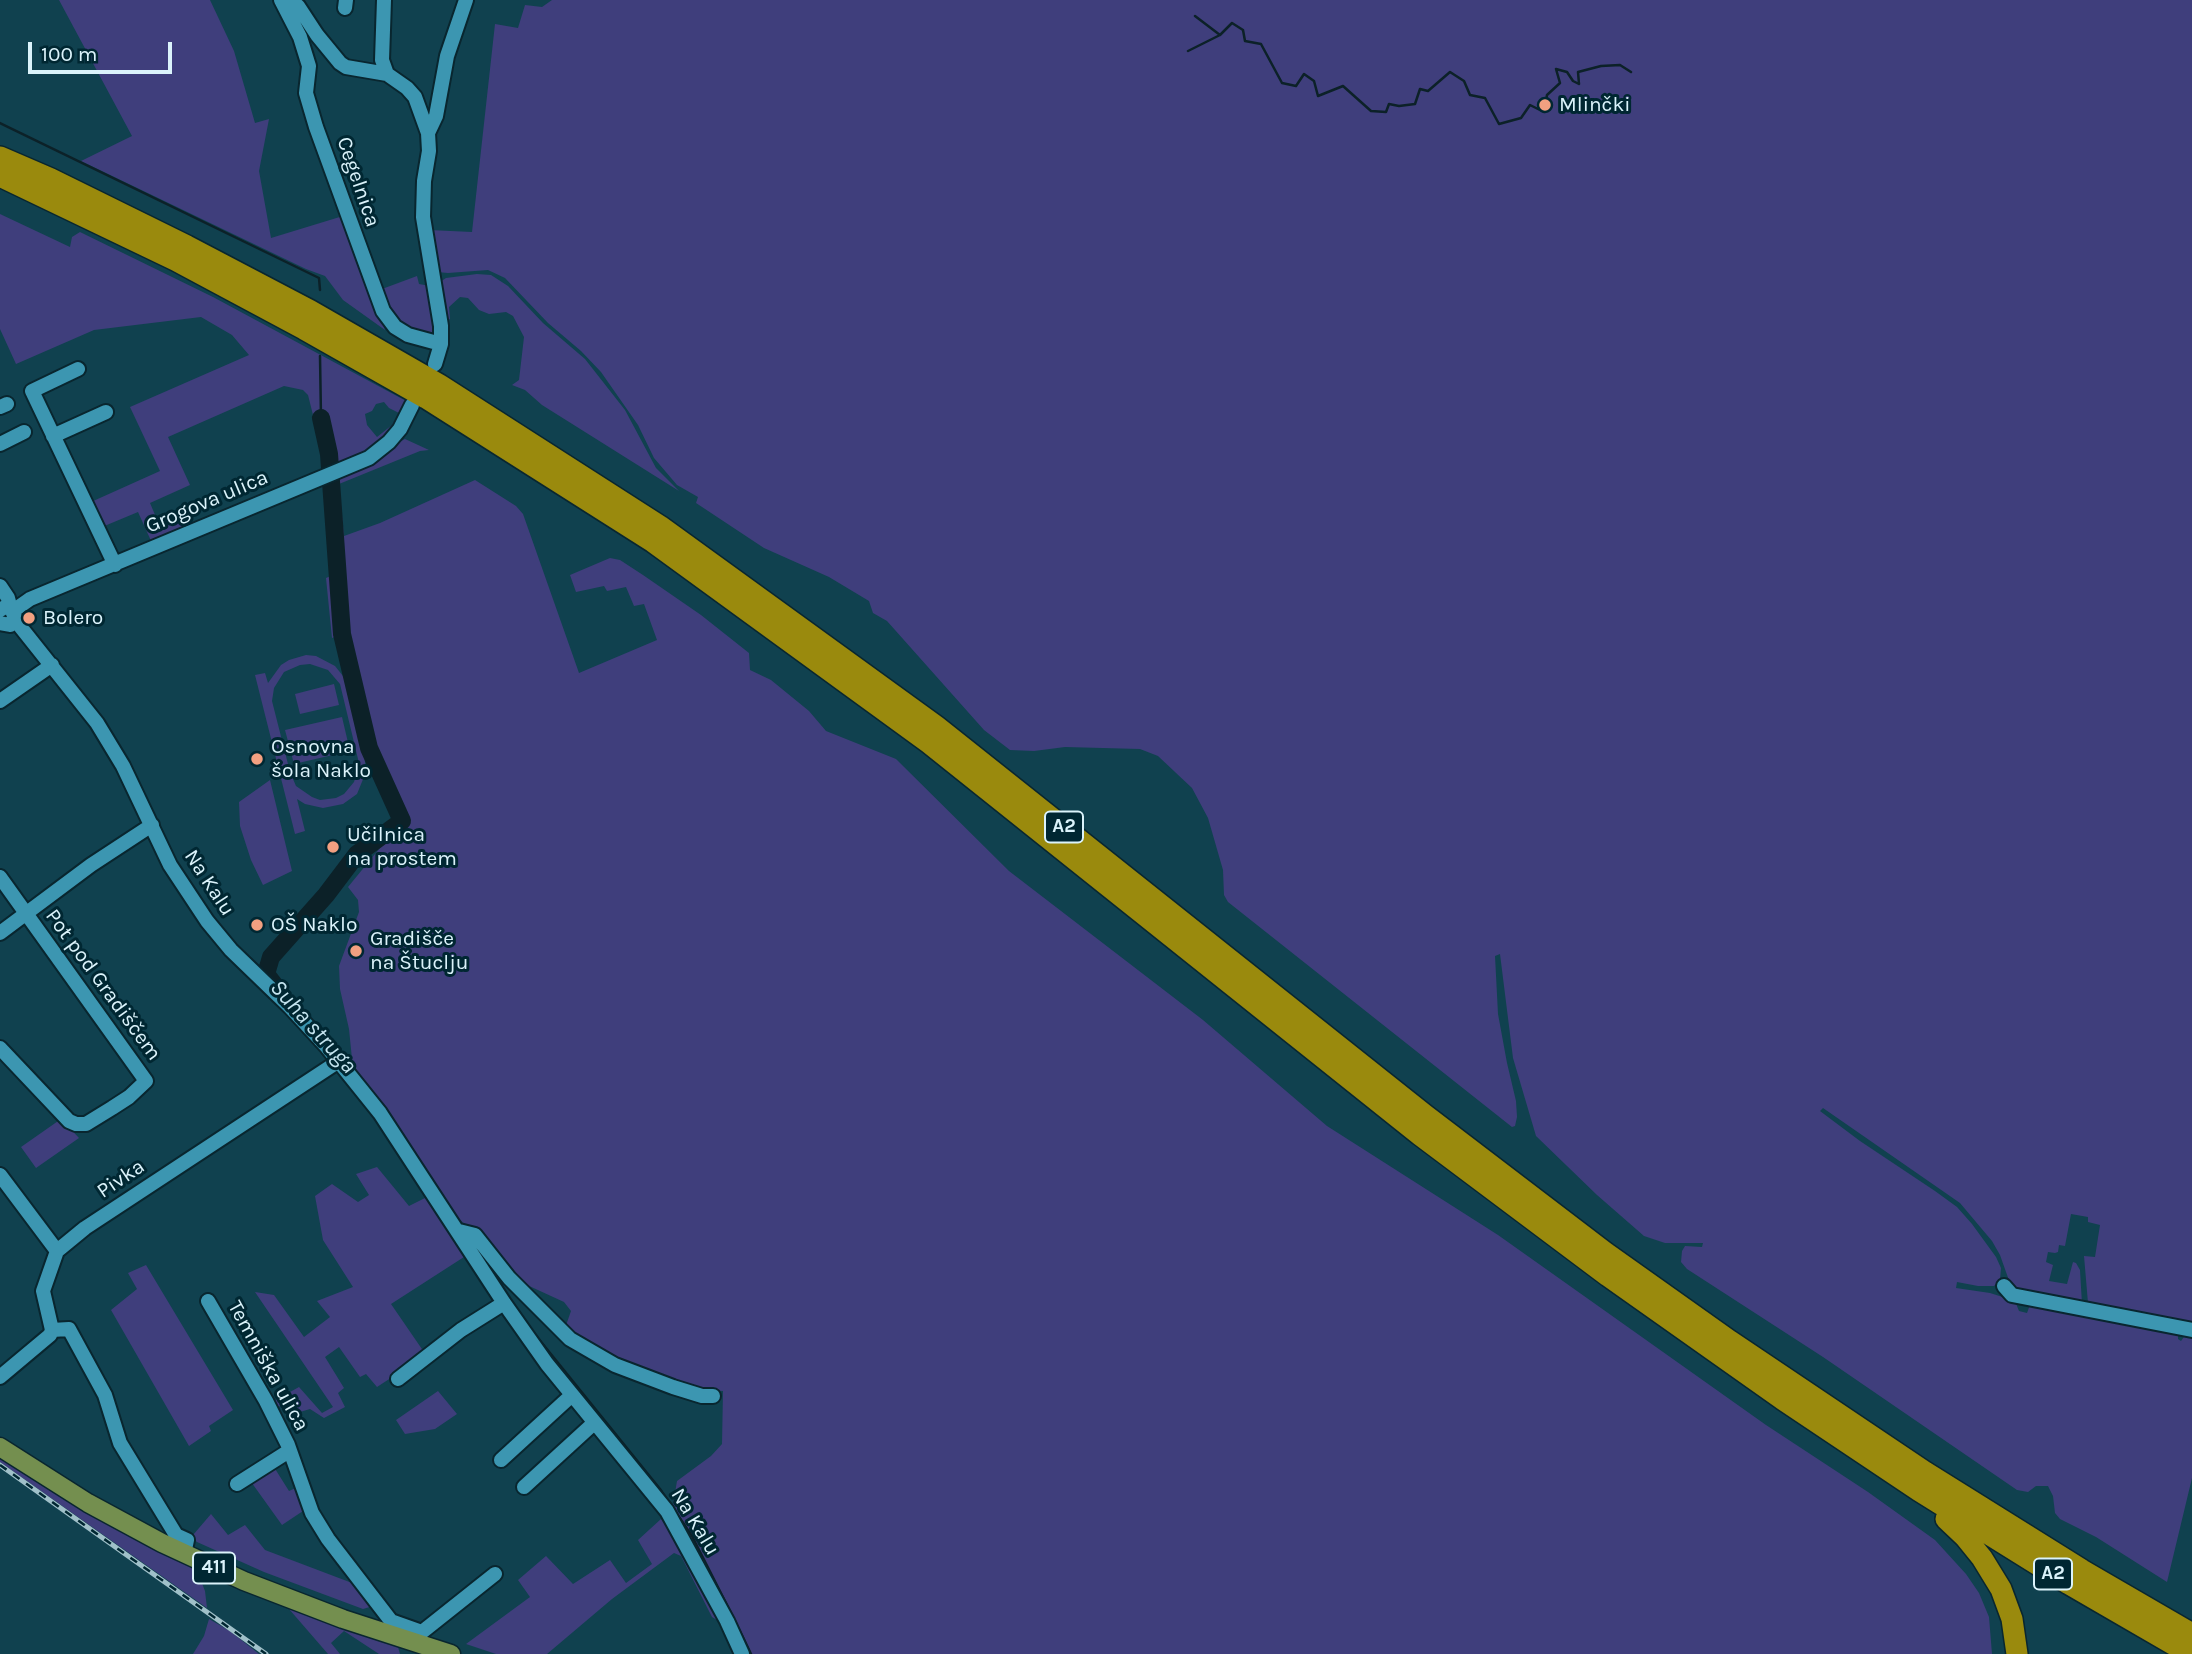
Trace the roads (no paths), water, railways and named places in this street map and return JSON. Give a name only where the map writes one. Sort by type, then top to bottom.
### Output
[{"type":"highway","name":"A2","points":[[0,156],[187,246],[310,311],[440,386],[660,526],[936,726],[1425,1115],[1606,1253],[1730,1341],[1925,1472],[2082,1570],[2192,1634]]},
{"type":"highway","name":"A2","points":[[0,176],[175,260],[304,329],[426,398],[653,542],[929,743],[1308,1046],[1525,1215],[1740,1370],[1918,1490],[2069,1584],[2190,1654]]},
{"type":"highway","points":[[1918,1490],[1932,1509],[1965,1537],[2001,1589],[2012,1619],[2017,1654]]},
{"type":"main road","name":"411","points":[[0,1447],[88,1503],[183,1543],[284,1598],[393,1628],[451,1654]]},
{"type":"street","name":"Cegelnica","points":[[282,0],[300,37],[309,66],[306,93],[316,127],[383,311],[395,327],[408,335],[441,344]]},
{"type":"street","points":[[289,0],[298,6],[340,63],[346,67],[387,74],[415,97],[428,133],[423,216],[440,313],[441,344],[435,364]]},
{"type":"street","points":[[384,0],[382,60],[387,74]]},
{"type":"street","points":[[428,133],[436,116],[447,57],[466,0]]},
{"type":"street","points":[[78,369],[32,391],[115,565]]},
{"type":"street","name":"Grogova ulica","points":[[7,615],[30,599],[369,458],[400,429],[412,405]]},
{"type":"street","points":[[53,436],[106,412]]},
{"type":"street","points":[[0,444],[24,432]]},
{"type":"street","name":"Na Kalu","points":[[0,587],[8,598],[7,615],[52,665],[97,723],[123,765],[170,865],[207,921],[231,950],[315,1034],[380,1113],[504,1303],[572,1395],[667,1511],[742,1654]]},
{"type":"street","points":[[0,701],[52,665]]},
{"type":"street","points":[[0,933],[92,865],[152,825]]},
{"type":"street","name":"Pot pod Gradiščem","points":[[0,877],[145,1081],[129,1097],[86,1125],[76,1125],[69,1121],[0,1048]]},
{"type":"street","points":[[315,1034],[323,1048],[321,1071]]},
{"type":"street","name":"Pivka","points":[[57,1251],[85,1228],[339,1061]]},
{"type":"street","points":[[0,1175],[57,1251],[43,1291],[52,1330],[50,1335],[0,1377]]},
{"type":"street","points":[[459,1231],[475,1235],[509,1278],[570,1339],[615,1366],[702,1396],[713,1396]]},
{"type":"street","points":[[2004,1286],[2012,1295],[2192,1330]]},
{"type":"street","name":"Temniška ulica","points":[[208,1301],[266,1401],[289,1451],[312,1513],[393,1628]]},
{"type":"street","points":[[398,1379],[461,1329],[504,1303]]},
{"type":"street","points":[[52,1330],[69,1329],[105,1395],[120,1443],[183,1543]]},
{"type":"street","points":[[501,1461],[572,1395]]},
{"type":"street","points":[[524,1487],[594,1423]]},
{"type":"street","name":"Temniška ulica","points":[[237,1484],[289,1451]]},
{"type":"street","points":[[393,1628],[422,1632],[495,1574]]},
{"type":"waterway","points":[[1195,16],[1220,35],[1232,23],[1243,30],[1245,41],[1261,44],[1282,83],[1296,86],[1304,74],[1314,81],[1318,96],[1343,86],[1371,111],[1386,112],[1389,104],[1415,104],[1420,89],[1428,91],[1450,72],[1464,81],[1470,95],[1485,98],[1499,124],[1521,118],[1530,105],[1544,112],[1547,95],[1560,83],[1556,69],[1567,72],[1573,81],[1579,84],[1578,72],[1601,66],[1620,65],[1631,72]]},
{"type":"waterway","points":[[1188,51],[1220,35]]},
{"type":"waterway","points":[[0,123],[319,278],[320,290]]},
{"type":"waterway","points":[[320,356],[321,418]]},
{"type":"waterway","name":"Suha struga","points":[[279,991],[266,974],[271,957],[326,895],[357,854],[402,821],[369,748],[342,634],[329,454],[321,418]]},
{"type":"waterway","points":[[529,1327],[660,1489],[692,1536],[732,1615]]},
{"type":"waterway","points":[[735,1621],[751,1654]]},
{"type":"railway","points":[[0,1465],[266,1654]]},
{"type":"place","name":"Mlinčki","points":[[1545,105]]},
{"type":"place","name":"Bolero","points":[[29,618]]},
{"type":"place","name":"Osnovna šola Naklo","points":[[257,759]]},
{"type":"place","name":"Učilnica na prostem","points":[[333,847]]},
{"type":"place","name":"OŠ Naklo","points":[[257,925]]},
{"type":"place","name":"Gradišče na Štuclju","points":[[356,951]]}]
